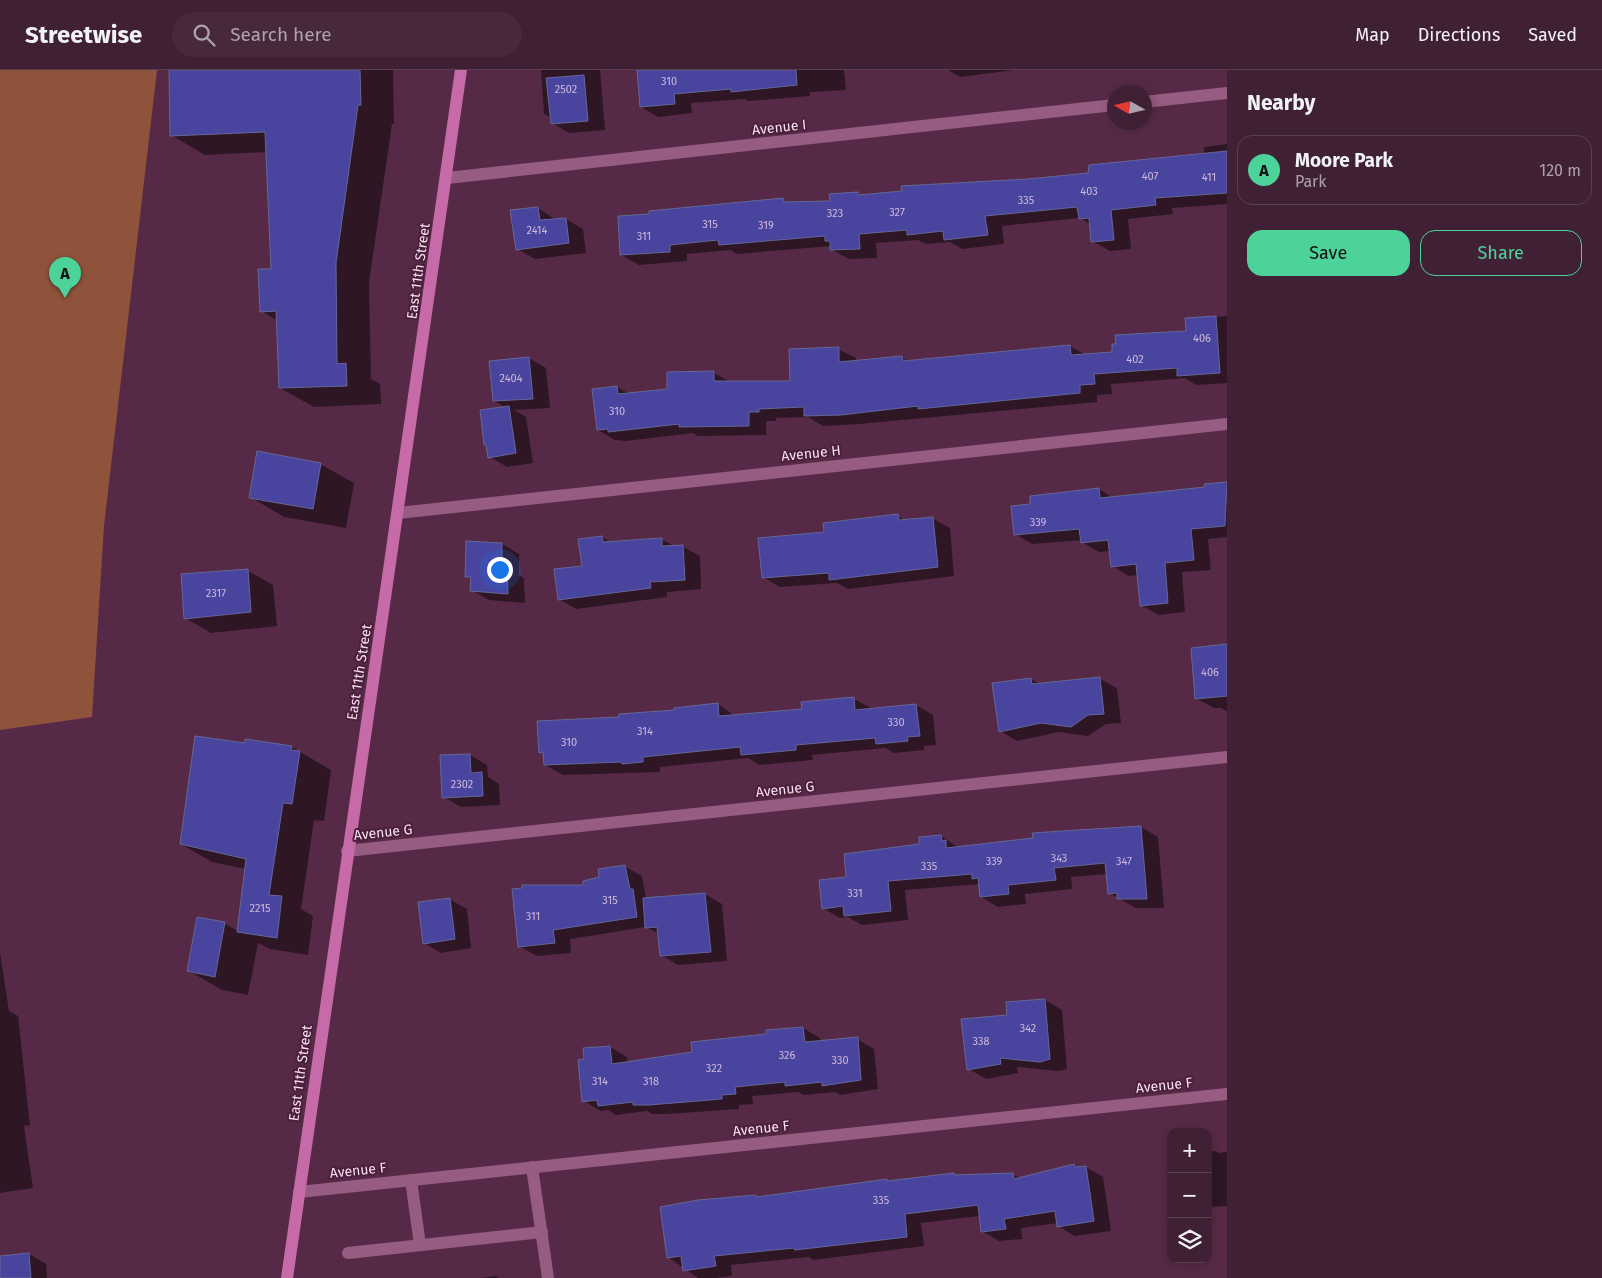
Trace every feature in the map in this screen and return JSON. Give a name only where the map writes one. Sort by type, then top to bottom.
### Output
[{"type":"street","name":"East 11th Street","points":[[287,1278],[347,851],[447,178],[461,70]]},
{"type":"street","points":[[1152,101],[1227,93]]},
{"type":"street","name":"Avenue I","points":[[447,178],[1107,106]]},
{"type":"street","name":"Avenue H","points":[[398,513],[1227,424]]},
{"type":"street","name":"Avenue G","points":[[347,851],[1227,757]]},
{"type":"street","name":"Avenue F","points":[[299,1192],[1227,1094]]},
{"type":"street","points":[[532,1168],[548,1278]]},
{"type":"street","points":[[411,1180],[420,1245]]},
{"type":"street","points":[[348,1253],[542,1232]]},
{"type":"shaded area","points":[[0,70],[157,70],[104,526],[92,717],[0,730]]},
{"type":"building","points":[[169,70],[360,70],[361,105],[358,105],[336,263],[337,364],[346,363],[347,386],[279,388],[276,311],[260,312],[258,269],[271,269],[265,132],[170,136]]},
{"type":"building","points":[[637,70],[796,70],[797,85],[731,92],[731,89],[674,94],[675,104],[640,107]]},
{"type":"building","points":[[584,75],[588,121],[551,124],[546,78]]},
{"type":"building","points":[[1227,151],[1227,193],[1155,198],[1156,205],[1111,210],[1114,240],[1091,242],[1089,218],[1079,219],[1077,207],[985,216],[988,235],[944,240],[943,231],[907,235],[907,230],[859,234],[860,249],[830,250],[830,241],[825,241],[825,236],[719,245],[718,240],[670,245],[670,252],[620,255],[618,216],[649,214],[649,211],[783,198],[784,202],[830,201],[829,194],[858,192],[858,195],[902,191],[901,186],[1028,179],[1088,173],[1089,165]]},
{"type":"building","points":[[538,207],[540,220],[566,218],[569,243],[516,250],[510,210]]},
{"type":"building","points":[[1216,316],[1220,373],[1177,376],[1177,368],[1094,374],[1095,384],[1080,385],[1080,393],[918,409],[918,406],[841,415],[804,416],[804,407],[759,409],[759,412],[749,412],[749,426],[679,427],[679,424],[608,432],[608,429],[597,430],[592,389],[617,386],[618,394],[667,389],[667,372],[714,371],[714,381],[790,381],[789,349],[839,347],[839,362],[902,356],[903,361],[1070,345],[1071,355],[1112,352],[1112,344],[1116,344],[1115,335],[1186,331],[1185,318]]},
{"type":"building","points":[[529,357],[533,399],[493,401],[489,361]]},
{"type":"building","points":[[509,406],[516,453],[488,458],[486,445],[484,445],[480,410]]},
{"type":"building","points":[[257,451],[321,463],[313,509],[249,498]]},
{"type":"building","points":[[1227,482],[1225,526],[1191,529],[1194,560],[1165,563],[1168,603],[1140,606],[1136,564],[1111,567],[1108,540],[1081,543],[1079,529],[1014,535],[1011,506],[1030,504],[1030,496],[1099,488],[1100,498],[1205,487],[1204,484]]},
{"type":"building","points":[[898,514],[899,520],[933,517],[938,567],[829,580],[829,573],[762,578],[758,538],[824,532],[823,523]]},
{"type":"building","points":[[602,536],[603,542],[662,538],[662,546],[683,545],[685,580],[650,582],[651,588],[558,600],[554,569],[582,566],[578,539]]},
{"type":"building","points":[[466,541],[502,543],[502,567],[507,567],[508,594],[470,591],[471,577],[465,577]]},
{"type":"building","points":[[248,569],[251,612],[184,619],[181,574]]},
{"type":"building","points":[[1227,644],[1227,696],[1195,699],[1191,648]]},
{"type":"building","points":[[1100,677],[1104,714],[1088,715],[1071,727],[1041,723],[999,732],[992,683],[1031,678],[1032,684]]},
{"type":"building","points":[[854,697],[855,710],[916,704],[920,736],[907,737],[908,741],[876,744],[875,738],[796,745],[796,750],[741,755],[740,747],[643,757],[643,762],[622,764],[621,762],[544,765],[543,752],[539,753],[537,721],[619,717],[619,714],[674,710],[674,708],[718,703],[719,716],[802,709],[801,702]]},
{"type":"building","points":[[195,736],[245,743],[245,739],[292,746],[291,750],[300,751],[292,804],[283,803],[269,895],[282,896],[277,938],[237,932],[246,859],[180,844]]},
{"type":"building","points":[[470,754],[471,773],[482,772],[483,796],[442,798],[440,755]]},
{"type":"building","points":[[1141,826],[1147,899],[1117,899],[1117,893],[1108,894],[1105,863],[1054,868],[1056,880],[1008,885],[1009,894],[980,897],[978,878],[972,879],[972,874],[888,881],[891,911],[844,916],[843,906],[822,909],[819,880],[846,877],[844,854],[919,844],[919,837],[941,835],[942,841],[946,840],[946,848],[1033,838],[1032,833]]},
{"type":"building","points":[[625,865],[630,889],[633,889],[637,917],[553,930],[555,943],[518,947],[512,889],[522,888],[522,885],[583,885],[583,881],[599,877],[598,869]]},
{"type":"building","points":[[705,893],[711,952],[660,956],[657,927],[645,928],[643,898]]},
{"type":"building","points":[[450,898],[455,939],[423,944],[418,902]]},
{"type":"building","points":[[197,917],[225,922],[215,977],[187,971]]},
{"type":"building","points":[[1045,999],[1050,1059],[1040,1062],[1000,1058],[1001,1064],[967,1070],[961,1019],[1007,1015],[1006,1002]]},
{"type":"building","points":[[803,1027],[805,1042],[858,1037],[861,1080],[822,1086],[822,1082],[785,1086],[785,1082],[735,1087],[736,1094],[722,1095],[722,1099],[649,1105],[633,1105],[633,1102],[598,1106],[597,1100],[582,1102],[578,1060],[584,1059],[583,1048],[610,1046],[612,1064],[692,1052],[691,1042],[766,1034],[766,1030]]},
{"type":"building","points":[[1074,1164],[1075,1167],[1086,1166],[1094,1221],[1057,1227],[1055,1211],[1004,1219],[1006,1229],[981,1232],[978,1205],[905,1214],[907,1237],[795,1250],[794,1248],[714,1256],[716,1266],[683,1271],[681,1256],[667,1258],[660,1207],[698,1200],[756,1195],[757,1197],[887,1179],[887,1181],[954,1173],[954,1175],[1013,1173],[1014,1179]]},
{"type":"building","points":[[29,1253],[31,1278],[0,1278],[0,1256]]},
{"type":"place","name":"Moore Park","points":[[65,298]]}]
